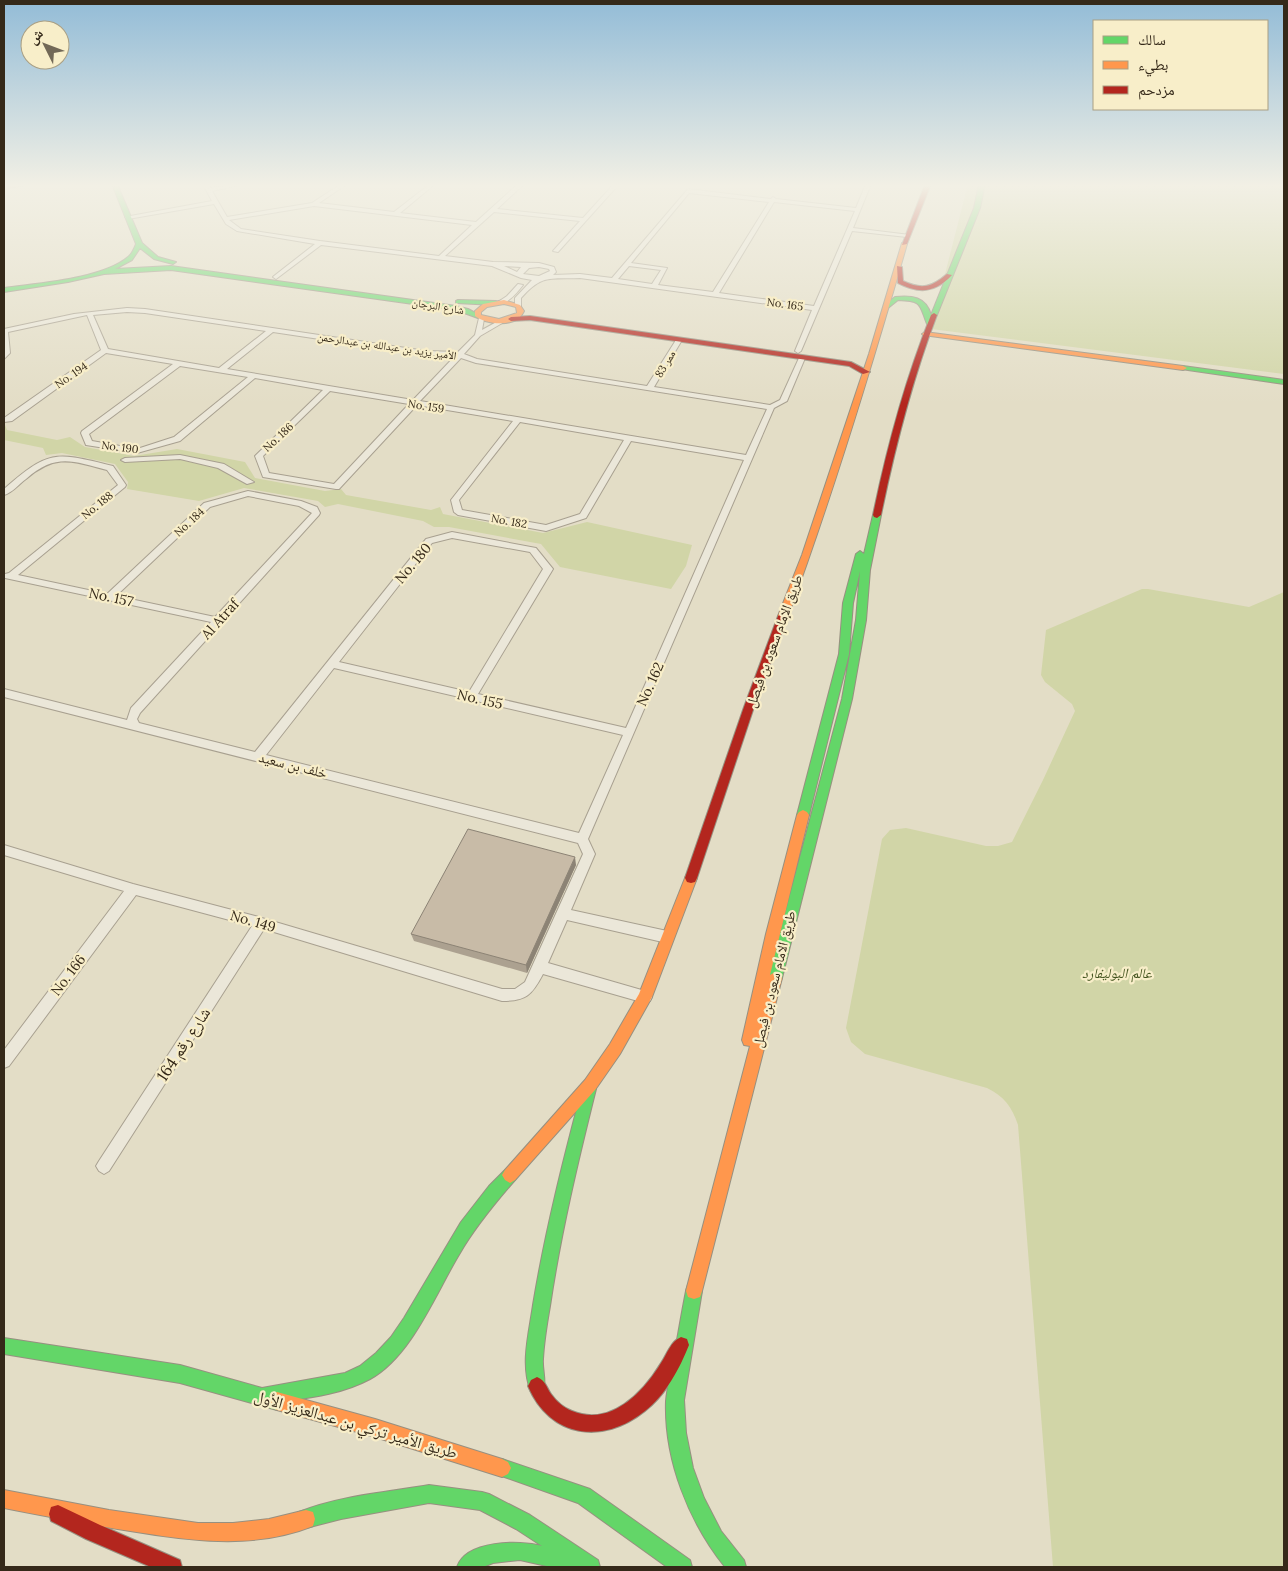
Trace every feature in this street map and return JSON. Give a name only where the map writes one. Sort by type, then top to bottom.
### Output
[{"type":"main road","points":[[4,290],[100,272],[130,257]]},
{"type":"main road","name":"شارع البرجان","points":[[155,257],[163,261],[464,303],[510,303],[547,316],[800,354],[851,364],[866,372]]},
{"type":"main road","name":"طريق الإمام سعود بن فيصل","points":[[590,1085],[615,1049],[645,997],[684,897],[749,706],[806,555],[872,354],[900,257]]},
{"type":"main road","points":[[745,1094],[747,1051],[761,981],[844,654],[848,603],[855,571],[864,543],[875,520],[890,452],[927,329],[957,257]]},
{"type":"main road","points":[[898,263],[900,282],[913,289],[933,288],[952,271]]},
{"type":"main road","name":"شارع البرجان","points":[[100,272],[172,268],[456,308],[466,310],[480,317],[507,320],[530,318],[679,340],[800,354],[859,359],[872,354]]},
{"type":"main road","points":[[886,307],[898,298],[918,298],[926,306],[927,329]]},
{"type":"main road","name":"شارع البرجان","points":[[480,317],[481,308],[498,303]]},
{"type":"main road","points":[[507,320],[520,314],[519,307]]},
{"type":"main road","points":[[927,329],[1284,378]]},
{"type":"main road","points":[[927,329],[1284,382]]},
{"type":"main road","name":"طريق الامام سعود بن فيصل","points":[[685,1338],[694,1293],[847,699],[861,620],[865,570],[875,520]]},
{"type":"main road","points":[[590,1085],[562,1196],[544,1297],[533,1370],[541,1399],[550,1410],[562,1419],[572,1422],[587,1424],[617,1418],[641,1405],[653,1392],[685,1338]]},
{"type":"main road","points":[[264,1396],[347,1381],[367,1371],[386,1357],[405,1330],[454,1246],[485,1202],[590,1085]]},
{"type":"main road","points":[[685,1338],[675,1400],[677,1433],[684,1468],[696,1502],[714,1538],[737,1567]]},
{"type":"main road","name":"طريق الأمير تركي بن عبدالعزيز الأول","points":[[4,1346],[180,1374],[264,1396],[472,1458],[582,1496],[683,1567]]},
{"type":"main road","points":[[4,1499],[109,1519],[198,1532],[233,1532],[269,1528],[341,1510],[429,1494],[482,1501],[523,1522],[577,1556],[590,1567]]},
{"type":"main road","points":[[43,1506],[93,1532],[173,1567]]},
{"type":"main road","points":[[466,1567],[470,1562],[490,1553],[512,1550],[553,1557],[575,1567]]},
{"type":"street","points":[[276,277],[301,257]]},
{"type":"street","points":[[435,257],[531,266],[580,276]]},
{"type":"street","points":[[498,303],[508,297],[522,282],[521,270],[545,257]]},
{"type":"street","points":[[519,307],[518,298],[530,284],[551,274],[555,257]]},
{"type":"street","points":[[613,281],[633,257]]},
{"type":"street","points":[[714,294],[737,257]]},
{"type":"street","name":"No. 162","points":[[582,839],[771,407],[782,401],[815,308],[838,257]]},
{"type":"street","name":"No. 165","points":[[493,264],[522,275],[544,277],[580,276],[815,308]]},
{"type":"street","points":[[628,264],[665,269],[653,287]]},
{"type":"street","name":"الأمير يزيد بن عبدالله بن عبدالرحمن","points":[[4,331],[125,309],[426,353],[458,354],[476,361],[771,407]]},
{"type":"street","points":[[90,314],[105,351]]},
{"type":"street","points":[[478,335],[480,317]]},
{"type":"street","points":[[412,404],[478,335],[507,320]]},
{"type":"street","points":[[220,371],[272,330]]},
{"type":"street","points":[[4,331],[7,353],[4,357]]},
{"type":"street","name":"ممر 83","points":[[650,387],[679,340]]},
{"type":"street","name":"No. 159","points":[[105,351],[628,440],[748,458]]},
{"type":"street","name":"No. 194","points":[[4,420],[105,351]]},
{"type":"street","name":"No. 190","points":[[178,364],[85,433],[89,443],[137,451],[177,439],[253,376]]},
{"type":"street","name":"No. 186","points":[[328,389],[259,456],[266,475],[336,487],[412,404]]},
{"type":"street","name":"No. 182","points":[[517,421],[455,500],[458,512],[546,528],[583,516],[628,440]]},
{"type":"street","points":[[125,460],[180,457],[221,466],[250,482]]},
{"type":"street","name":"No. 188","points":[[4,493],[44,462],[54,459],[65,459],[110,468],[122,485],[7,576]]},
{"type":"street","name":"No. 184","points":[[110,597],[208,505],[248,494],[301,504],[314,509],[316,513]]},
{"type":"street","name":"Al Atraf","points":[[135,726],[132,719],[135,711],[316,513]]},
{"type":"street","name":"No. 180","points":[[258,756],[429,541],[452,535],[533,550],[548,569],[471,697]]},
{"type":"street","name":"No. 157","points":[[7,576],[219,621]]},
{"type":"street","name":"No. 155","points":[[332,664],[628,732]]},
{"type":"street","name":"خلف بن سعيد","points":[[4,693],[582,839]]},
{"type":"street","points":[[582,839],[589,854],[540,967],[645,997]]},
{"type":"street","name":"No. 149","points":[[4,850],[133,889],[261,923],[502,995],[517,995],[530,986],[540,967]]},
{"type":"street","name":"No. 166","points":[[4,1061],[133,889]]},
{"type":"street","points":[[564,914],[667,937]]},
{"type":"street","name":"شارع رقم 164","points":[[104,1166],[261,923]]},
{"type":"green space","points":[[949,257],[1284,257],[1284,374],[931,329]]},
{"type":"green space","points":[[5,425],[7,430],[57,440],[70,437],[85,447],[134,456],[177,449],[245,462],[255,478],[325,491],[341,489],[346,495],[431,510],[440,507],[443,514],[543,533],[587,522],[692,545],[686,566],[671,589],[560,567],[541,544],[449,527],[434,527],[423,521],[338,504],[325,507],[318,501],[244,488],[199,501],[127,489],[128,482],[115,464],[62,453],[46,455],[43,448],[4,440]]},
{"type":"green space","name":"عالم البوليفارد","points":[[1142,589],[1249,607],[1284,592],[1284,1567],[1053,1567],[1016,1119],[1003,1098],[987,1088],[865,1054],[851,1042],[846,1028],[882,839],[890,830],[906,828],[986,846],[998,846],[1012,842],[1075,711],[1072,704],[1045,682],[1041,675],[1046,630]]},
{"type":"building","points":[[468,829],[575,857],[526,965],[411,934]]},
{"type":"traffic: fast","points":[[4,290],[85,277],[115,267],[131,257]]},
{"type":"traffic: fast","points":[[155,257],[173,262]]},
{"type":"traffic: fast","points":[[934,315],[957,257]]},
{"type":"traffic: fast","points":[[100,272],[171,268],[456,308],[466,310],[478,316]]},
{"type":"traffic: fast","points":[[886,307],[897,298],[917,300],[926,309],[929,323]]},
{"type":"traffic: fast","points":[[458,302],[496,303]]},
{"type":"traffic: fast","points":[[1183,368],[1284,382]]},
{"type":"traffic: fast","points":[[775,978],[847,699],[861,620],[865,570],[877,515]]},
{"type":"traffic: fast","points":[[803,815],[844,654],[848,603],[860,554]]},
{"type":"traffic: fast","points":[[537,1386],[534,1359],[538,1325],[564,1190],[589,1089]]},
{"type":"traffic: fast","points":[[264,1396],[317,1388],[347,1381],[366,1372],[382,1359],[397,1343],[410,1324],[467,1228],[510,1175]]},
{"type":"traffic: fast","points":[[694,1291],[675,1400],[677,1433],[684,1468],[696,1502],[714,1538],[737,1567]]},
{"type":"traffic: fast","points":[[4,1346],[180,1374],[277,1401]]},
{"type":"traffic: fast","points":[[502,1468],[583,1496],[683,1567]]},
{"type":"traffic: fast","points":[[306,1519],[341,1510],[429,1494],[482,1501],[523,1522],[591,1567]]},
{"type":"traffic: fast","points":[[466,1567],[493,1553],[506,1551],[520,1551],[547,1556],[575,1567]]},
{"type":"traffic: slow","points":[[783,616],[806,555],[872,354],[900,257]]},
{"type":"traffic: slow","points":[[504,302],[518,306],[521,311],[520,314],[505,321],[483,319],[478,316],[478,311],[485,305],[504,302]]},
{"type":"traffic: slow","points":[[925,334],[1183,368]]},
{"type":"traffic: slow","points":[[749,1040],[772,934],[803,815]]},
{"type":"traffic: slow","points":[[510,1175],[590,1085],[615,1049],[645,997],[691,878]]},
{"type":"traffic: slow","points":[[694,1291],[775,978]]},
{"type":"traffic: slow","points":[[277,1401],[375,1428],[502,1468]]},
{"type":"traffic: slow","points":[[4,1499],[109,1519],[198,1532],[233,1532],[269,1528],[306,1519]]},
{"type":"traffic: jam","points":[[899,267],[900,282],[920,290],[937,285],[949,275]]},
{"type":"traffic: jam","points":[[877,515],[908,388],[934,315]]},
{"type":"traffic: jam","points":[[511,319],[530,318],[851,364],[866,372]]},
{"type":"traffic: jam","points":[[691,878],[749,707],[783,616]]},
{"type":"traffic: jam","points":[[537,1386],[545,1401],[555,1412],[568,1419],[582,1423],[612,1420],[626,1414],[646,1399],[663,1377],[681,1345]]},
{"type":"traffic: jam","points":[[58,1514],[93,1532],[173,1567]]}]
